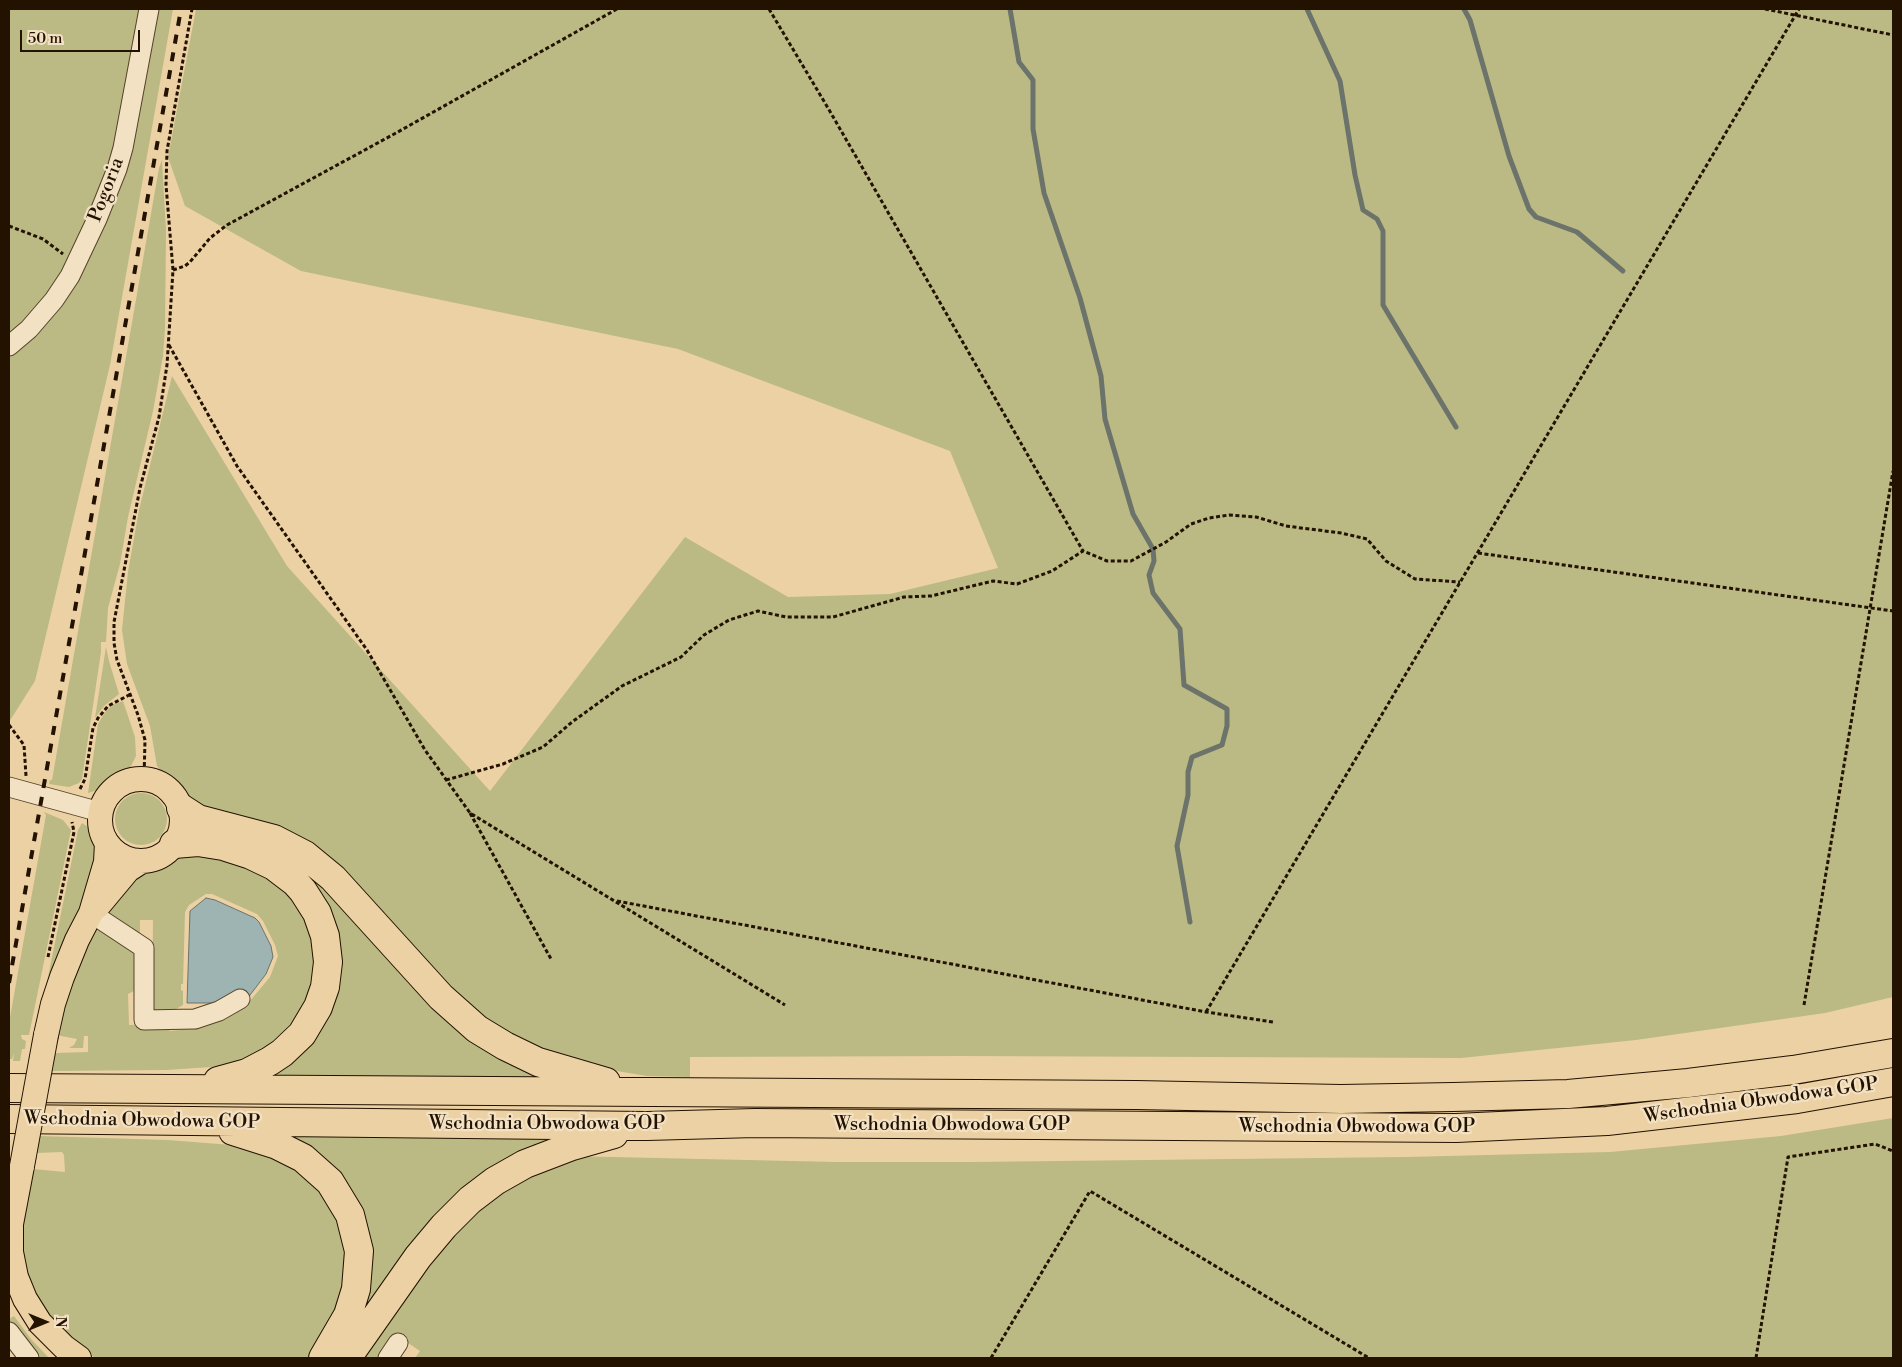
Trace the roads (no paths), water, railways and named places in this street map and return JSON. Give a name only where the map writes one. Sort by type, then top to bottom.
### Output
[{"type":"highway","points":[[180,808],[198,819],[274,839],[315,862],[344,890],[446,1002],[491,1038],[538,1062],[641,1092]]},
{"type":"highway","points":[[174,844],[198,842],[223,846],[251,855],[274,866],[295,882],[311,902],[321,924],[327,948],[327,976],[322,998],[314,1016],[296,1040],[270,1061],[247,1073],[188,1089]]},
{"type":"highway","name":"Wschodnia Obwodowa GOP","points":[[9,1088],[1341,1099],[1462,1097],[1568,1094],[1688,1083],[1793,1070],[1893,1053]]},
{"type":"highway","name":"Wschodnia Obwodowa GOP","points":[[9,1120],[647,1126],[755,1124],[1456,1128],[1607,1122],[1797,1099],[1893,1082]]},
{"type":"highway","points":[[187,1121],[246,1134],[288,1150],[318,1169],[341,1198],[350,1215],[359,1251],[358,1276],[348,1315],[323,1358]]},
{"type":"highway","points":[[348,1358],[431,1241],[457,1212],[482,1190],[509,1172],[541,1157],[572,1146],[647,1126]]},
{"type":"main road","points":[[144,779],[158,782],[176,798],[180,808],[182,826],[174,844],[157,858],[142,861],[132,860],[120,855],[107,842],[101,830],[100,812],[106,799],[114,789],[130,780],[144,779]]},
{"type":"main road","points":[[79,1358],[64,1348],[40,1324],[25,1299],[16,1277],[11,1252],[11,1224],[46,1035],[59,984],[72,952],[92,913],[106,862],[107,842]]},
{"type":"main road","points":[[92,913],[128,870],[142,861]]},
{"type":"street","name":"Pogoria","points":[[9,346],[41,316],[70,276],[97,219],[117,170],[123,148],[149,9]]},
{"type":"street","points":[[17,785],[100,812]]},
{"type":"street","points":[[92,913],[144,948],[144,1020],[195,1019],[219,1011],[240,998]]},
{"type":"street","points":[[9,1332],[27,1358]]},
{"type":"water","points":[[206,898],[215,900],[255,918],[271,946],[273,957],[266,974],[244,1003],[187,1003],[190,911]]},
{"type":"waterway","points":[[1010,9],[1019,62],[1033,80],[1033,129],[1044,193],[1080,298],[1101,376],[1105,419],[1133,514],[1153,549],[1154,561],[1149,575],[1153,593],[1180,629],[1184,685],[1227,709],[1227,726],[1222,745],[1192,757],[1188,772],[1188,795],[1177,846],[1190,922]]},
{"type":"waterway","points":[[1307,9],[1340,81],[1355,175],[1363,210],[1377,219],[1383,231],[1383,305],[1456,427]]},
{"type":"waterway","points":[[1464,9],[1470,20],[1509,156],[1529,209],[1536,217],[1577,232],[1623,271]]},
{"type":"railway","points":[[9,983],[181,9]]}]
